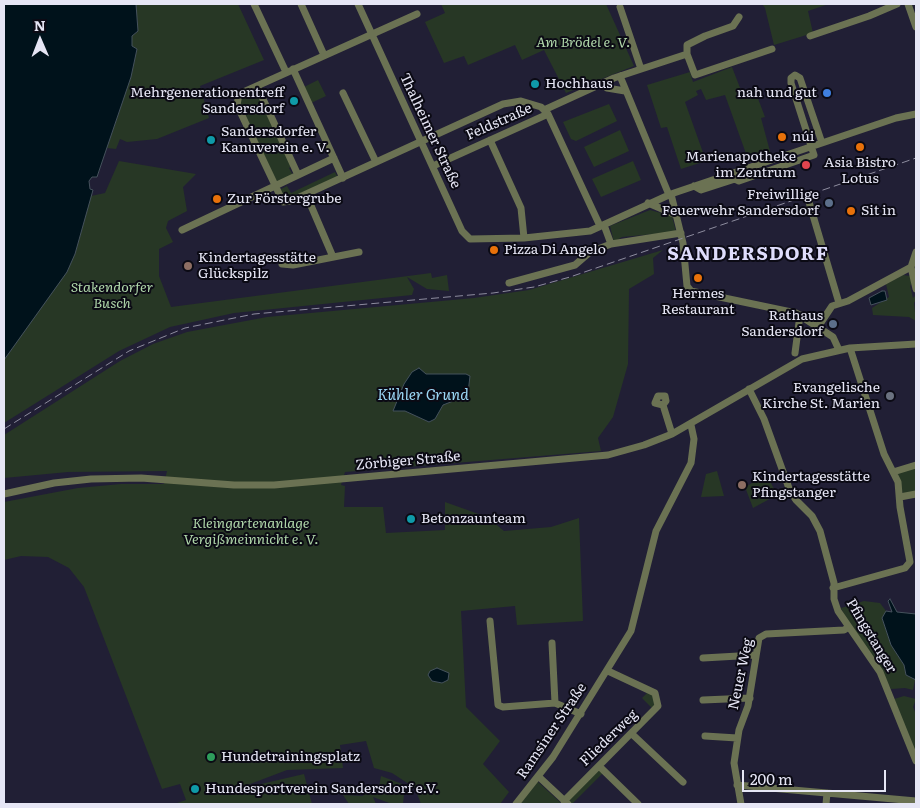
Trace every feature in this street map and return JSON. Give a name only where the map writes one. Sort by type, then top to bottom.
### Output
[{"type":"street","points":[[254,4],[290,71],[343,178]]},
{"type":"street","points":[[300,4],[324,55]]},
{"type":"street","name":"Thalheimer Straße","points":[[358,4],[467,237],[524,238]]},
{"type":"street","points":[[810,36],[869,16],[897,4]]},
{"type":"street","points":[[908,4],[916,27]]},
{"type":"street","points":[[620,7],[641,69]]},
{"type":"street","points":[[417,14],[239,94],[237,105],[274,186],[284,202],[343,178],[510,102],[525,101],[546,112]]},
{"type":"street","points":[[738,17],[733,26],[689,43],[686,50],[696,75],[772,49]]},
{"type":"street","name":"Feldstraße","points":[[433,166],[490,140],[601,84],[687,54]]},
{"type":"street","points":[[620,76],[624,91],[670,194],[681,235],[688,286],[691,291],[791,311],[834,337],[839,350]]},
{"type":"street","points":[[735,175],[739,181],[814,155],[791,83],[791,78],[795,76],[800,78],[822,143]]},
{"type":"street","points":[[601,84],[608,88],[624,91]]},
{"type":"street","points":[[257,86],[298,175]]},
{"type":"street","points":[[343,92],[376,162]]},
{"type":"street","name":"Feldstraße","points":[[546,112],[611,244]]},
{"type":"street","points":[[490,140],[521,208],[524,238],[583,232],[602,226],[670,194],[694,186],[701,190],[769,161],[896,118],[916,114]]},
{"type":"street","points":[[182,230],[334,158]]},
{"type":"street","points":[[769,161],[772,169]]},
{"type":"street","points":[[306,194],[332,257]]},
{"type":"street","points":[[809,202],[839,304]]},
{"type":"street","points":[[648,203],[676,215]]},
{"type":"street","points":[[509,283],[575,265],[590,252],[611,244],[681,235]]},
{"type":"street","points":[[282,264],[293,265],[359,252]]},
{"type":"street","points":[[916,252],[911,267],[916,289]]},
{"type":"street","points":[[818,327],[832,306],[911,267]]},
{"type":"street","points":[[795,353],[800,316]]},
{"type":"street","name":"Zörbiger Straße","points":[[4,494],[54,483],[125,478],[240,485],[291,484],[591,458],[634,449],[672,434],[797,361],[850,348],[916,344]]},
{"type":"street","points":[[833,588],[905,568],[910,562],[900,507],[900,497],[894,472],[884,454],[850,348]]},
{"type":"street","name":"Pfingstanger","points":[[749,389],[764,419],[790,491],[812,516],[818,527],[834,582],[833,588],[836,605],[880,672],[916,761]]},
{"type":"street","points":[[663,405],[672,434]]},
{"type":"street","name":"Ramsiner Straße","points":[[516,804],[581,714],[634,626],[656,531],[691,463],[694,439],[691,424]]},
{"type":"street","points":[[894,472],[916,466]]},
{"type":"street","points":[[900,497],[916,494]]},
{"type":"street","points":[[490,621],[498,705],[503,707],[555,703],[581,714]]},
{"type":"street","name":"Neuer Weg","points":[[741,804],[734,766],[737,738],[750,698],[758,640],[763,634],[844,630],[849,627]]},
{"type":"street","points":[[552,643],[555,703]]},
{"type":"street","points":[[703,658],[756,655]]},
{"type":"street","name":"Fliederweg","points":[[566,802],[658,706],[655,693],[608,671]]},
{"type":"street","points":[[704,700],[750,698]]},
{"type":"street","points":[[632,734],[683,782]]},
{"type":"street","points":[[705,736],[737,738]]},
{"type":"street","points":[[599,766],[638,804]]},
{"type":"street","points":[[538,776],[566,802]]},
{"type":"street","points":[[737,785],[916,801]]},
{"type":"street","points":[[826,804],[827,793]]},
{"type":"street","points":[[859,796],[860,804]]},
{"type":"green space","points":[[136,4],[238,4],[264,60],[200,86],[209,118],[157,139],[127,142],[120,139],[116,149],[107,148],[131,77],[137,49],[132,46],[132,36],[138,31]]},
{"type":"green space","name":"Am Brödel e. V.","points":[[441,4],[606,4],[634,66],[566,93],[544,50],[522,60],[515,45],[468,65],[464,56],[444,63],[425,22],[445,13]]},
{"type":"green space","points":[[762,4],[829,4],[808,11],[813,33],[774,45],[765,8]]},
{"type":"green space","points":[[732,67],[742,93],[754,88],[765,117],[761,118],[771,155],[749,162],[725,95],[706,100],[701,89],[696,91],[698,95],[685,102],[706,161],[681,169],[667,127],[661,128],[647,85],[690,72],[693,82]]},
{"type":"green space","points":[[318,80],[326,96],[309,104],[302,88]]},
{"type":"green space","points":[[255,90],[292,166],[289,168],[293,175],[275,183],[239,103],[245,94]]},
{"type":"green space","points":[[609,104],[617,121],[576,141],[571,139],[563,122]]},
{"type":"green space","points":[[620,130],[629,151],[594,167],[584,147]]},
{"type":"green space","name":"Stakendorfer Busch","points":[[119,161],[196,174],[183,187],[187,211],[168,221],[166,228],[173,242],[159,249],[159,276],[171,307],[431,273],[432,278],[447,275],[449,291],[427,289],[407,277],[414,289],[412,295],[234,313],[170,327],[119,351],[4,423],[4,360],[75,254],[91,196],[105,193]]},
{"type":"green space","points":[[633,161],[641,180],[601,197],[592,179]]},
{"type":"green space","points":[[335,172],[338,178],[294,198],[285,199],[279,190],[287,186],[291,193]]},
{"type":"green space","points":[[650,210],[672,216],[676,232],[622,237],[614,242],[610,226]]},
{"type":"green space","name":"Kleingartenanlage Vergißmeinnicht e. V.","points":[[663,250],[653,258],[654,274],[629,289],[628,364],[613,417],[598,438],[601,451],[345,472],[341,485],[345,486],[344,507],[383,507],[386,533],[445,530],[445,502],[487,517],[504,531],[551,527],[579,518],[583,621],[517,625],[515,606],[461,611],[466,707],[500,741],[483,764],[509,792],[500,804],[421,804],[415,788],[392,773],[374,768],[366,741],[340,745],[343,768],[287,770],[237,789],[240,793],[261,784],[304,774],[312,804],[174,804],[186,800],[180,784],[162,789],[84,587],[69,568],[48,557],[21,556],[4,560],[4,502],[78,488],[121,484],[164,484],[167,471],[68,472],[4,478],[4,435],[120,361],[153,344],[187,332],[267,317],[474,298],[529,290]],"holes":[[[426,374],[435,374],[443,405],[435,419],[429,422],[405,411]]]},
{"type":"green space","points":[[903,275],[910,276],[913,281],[910,286],[913,298],[915,296],[916,300],[914,303],[916,321],[909,317],[873,315],[872,308],[889,297],[886,284]]},
{"type":"green space","points":[[916,467],[916,492],[903,495],[897,471]]},
{"type":"green space","points":[[717,471],[724,496],[701,497],[706,474]]},
{"type":"green space","points":[[767,475],[777,495],[753,508],[745,487]]},
{"type":"green space","points":[[864,601],[880,603],[886,611],[882,618],[891,645],[904,665],[906,675],[915,680],[913,690],[905,688],[891,689],[879,666],[847,621],[841,608]]},
{"type":"green space","points":[[650,690],[655,693],[655,711],[642,698]]},
{"type":"green space","points":[[904,696],[916,699],[913,707],[916,714],[916,756],[894,699]]},
{"type":"green space","points":[[599,766],[604,772],[572,804],[564,801]]},
{"type":"green space","points":[[381,776],[405,785],[403,804],[392,804],[373,797],[376,804],[349,804],[343,795],[363,796],[365,790],[378,792]]},
{"type":"green space","points":[[537,781],[562,804],[520,804]]},
{"type":"water","points":[[4,4],[136,4],[138,31],[132,36],[132,46],[137,49],[131,77],[97,177],[92,177],[89,181],[90,189],[93,190],[75,254],[67,272],[4,360]]},
{"type":"water","points":[[885,291],[887,300],[871,305],[869,298]]},
{"type":"water","name":"Kühler Grund","points":[[419,368],[426,374],[466,374],[470,376],[468,393],[443,405],[435,419],[429,422],[405,411],[393,411],[404,384],[412,372]]},
{"type":"water","points":[[890,599],[897,612],[916,614],[916,680],[906,675],[904,665],[891,645],[882,618],[886,611],[892,612],[888,601]]},
{"type":"water","points":[[437,668],[449,673],[448,680],[442,683],[432,681],[428,675],[430,671]]},
{"type":"railway","points":[[4,429],[129,351],[185,328],[254,314],[493,293],[534,287],[570,277],[916,158]]},
{"type":"place","name":"Hochhaus","points":[[535,84]]},
{"type":"place","name":"nah und gut","points":[[827,93]]},
{"type":"place","name":"Mehrgenerationentreff Sandersdorf","points":[[294,101]]},
{"type":"place","name":"núi","points":[[782,137]]},
{"type":"place","name":"Sandersdorfer Kanuverein e. V.","points":[[211,140]]},
{"type":"place","name":"Asia Bistro Lotus","points":[[860,147]]},
{"type":"place","name":"Marienapotheke im Zentrum","points":[[806,165]]},
{"type":"place","name":"Zur Förstergrube","points":[[217,199]]},
{"type":"place","name":"Freiwillige Feuerwehr Sandersdorf","points":[[829,203]]},
{"type":"place","name":"Sit in","points":[[851,211]]},
{"type":"place","name":"Pizza Di Angelo","points":[[494,250]]},
{"type":"place","name":"Kindertagesstätte Glückspilz","points":[[188,266]]},
{"type":"place","name":"Hermes Restaurant","points":[[698,278]]},
{"type":"place","name":"Rathaus Sandersdorf","points":[[833,324]]},
{"type":"place","name":"Evangelische Kirche St. Marien","points":[[890,396]]},
{"type":"place","name":"Kindertagesstätte Pfingstanger","points":[[742,485]]},
{"type":"place","name":"Betonzaunteam","points":[[411,519]]},
{"type":"place","name":"Hundetrainingsplatz","points":[[211,757]]},
{"type":"place","name":"Hundesportverein Sandersdorf e.V.","points":[[195,789]]},
{"type":"district","name":"SANDERSDORF","points":[[748,254]]}]
